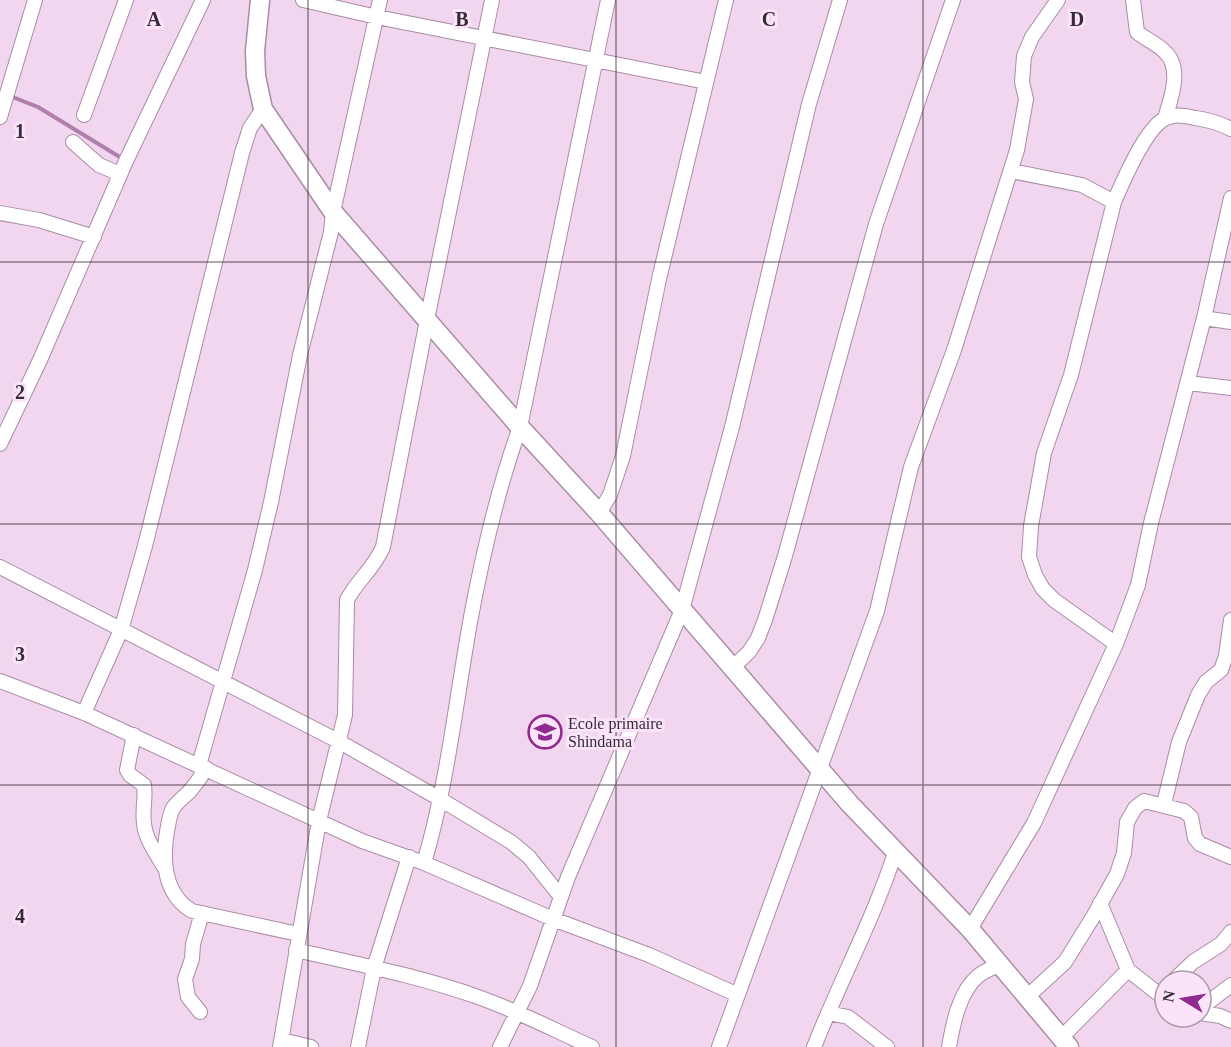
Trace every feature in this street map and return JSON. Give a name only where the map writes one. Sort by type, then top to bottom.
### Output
[{"type":"street","points":[[0,117],[35,0]]},
{"type":"street","points":[[84,115],[126,0]]},
{"type":"street","points":[[0,444],[40,360],[120,174],[203,0]]},
{"type":"street","points":[[260,0],[256,68],[263,109],[333,212],[520,427],[599,513],[849,803],[970,929],[1065,1043],[1128,970]]},
{"type":"street","points":[[303,0],[484,39],[597,59],[706,82]]},
{"type":"street","points":[[165,869],[165,842],[171,813],[198,782],[222,681],[255,570],[300,355],[331,232],[333,212],[380,0]]},
{"type":"street","points":[[311,1047],[281,1043],[319,821],[345,715],[347,600],[354,586],[376,563],[383,547],[492,0]]},
{"type":"street","points":[[424,863],[440,799],[481,572],[505,472],[520,427],[608,0]]},
{"type":"street","points":[[599,513],[610,495],[623,456],[658,279],[726,0]]},
{"type":"street","points":[[500,1047],[530,986],[561,897],[682,610],[749,358],[809,104],[840,0]]},
{"type":"street","points":[[733,667],[749,652],[765,620],[785,556],[876,224],[953,0]]},
{"type":"street","points":[[719,1047],[877,611],[911,467],[954,350],[1011,171],[1026,99],[1022,74],[1024,56],[1032,37],[1058,0]]},
{"type":"street","points":[[1133,0],[1137,32],[1165,51],[1171,59],[1174,89],[1165,118]]},
{"type":"street","points":[[84,713],[121,630],[171,446],[239,164],[250,128],[263,109]]},
{"type":"street","points":[[1116,644],[1054,600],[1035,575],[1029,557],[1031,526],[1044,453],[1071,375],[1114,202],[1125,177],[1148,137],[1158,123],[1176,115],[1208,120],[1231,129]]},
{"type":"street","points":[[73,142],[99,165],[120,174]]},
{"type":"street","points":[[1011,171],[1082,185],[1114,202]]},
{"type":"street","points":[[970,929],[1034,823],[1116,644],[1137,585],[1165,466],[1204,318],[1231,198]]},
{"type":"street","points":[[0,213],[39,220],[94,237]]},
{"type":"street","points":[[1204,318],[1231,322]]},
{"type":"street","points":[[1188,383],[1231,388]]},
{"type":"street","points":[[0,567],[338,741],[440,799],[511,842],[529,857],[561,897]]},
{"type":"street","points":[[1164,804],[1179,742],[1198,695],[1206,682],[1221,670],[1226,656],[1231,620]]},
{"type":"street","points":[[0,681],[134,735],[362,841],[409,857],[553,919],[649,955],[738,995]]},
{"type":"street","points":[[134,735],[127,770],[144,785],[146,796],[144,826],[165,869],[173,893],[181,904],[202,913],[298,934]]},
{"type":"street","points":[[1027,997],[1065,962],[1117,874],[1124,853],[1127,822],[1136,808],[1144,801],[1164,804],[1184,811],[1191,817],[1195,838],[1200,844],[1231,857]]},
{"type":"street","points":[[814,1047],[882,891],[896,850]]},
{"type":"street","points":[[358,1047],[374,968],[409,857]]},
{"type":"street","points":[[1100,903],[1128,970],[1153,987]]},
{"type":"street","points":[[200,1012],[188,997],[184,979],[192,959],[193,944],[202,913]]},
{"type":"street","points":[[1186,969],[1221,944],[1231,932]]},
{"type":"street","points":[[296,950],[445,987],[518,1012],[592,1047]]},
{"type":"street","points":[[949,1047],[958,1010],[969,986],[977,977],[999,965]]},
{"type":"street","points":[[1213,999],[1231,985]]},
{"type":"street","points":[[828,1013],[848,1017],[887,1047]]},
{"type":"street","points":[[1213,1015],[1231,1021]]},
{"type":"waterway","points":[[0,92],[38,107],[123,159]]},
{"type":"place","name":"Ecole primaire Shindama","points":[[545,732]]}]
